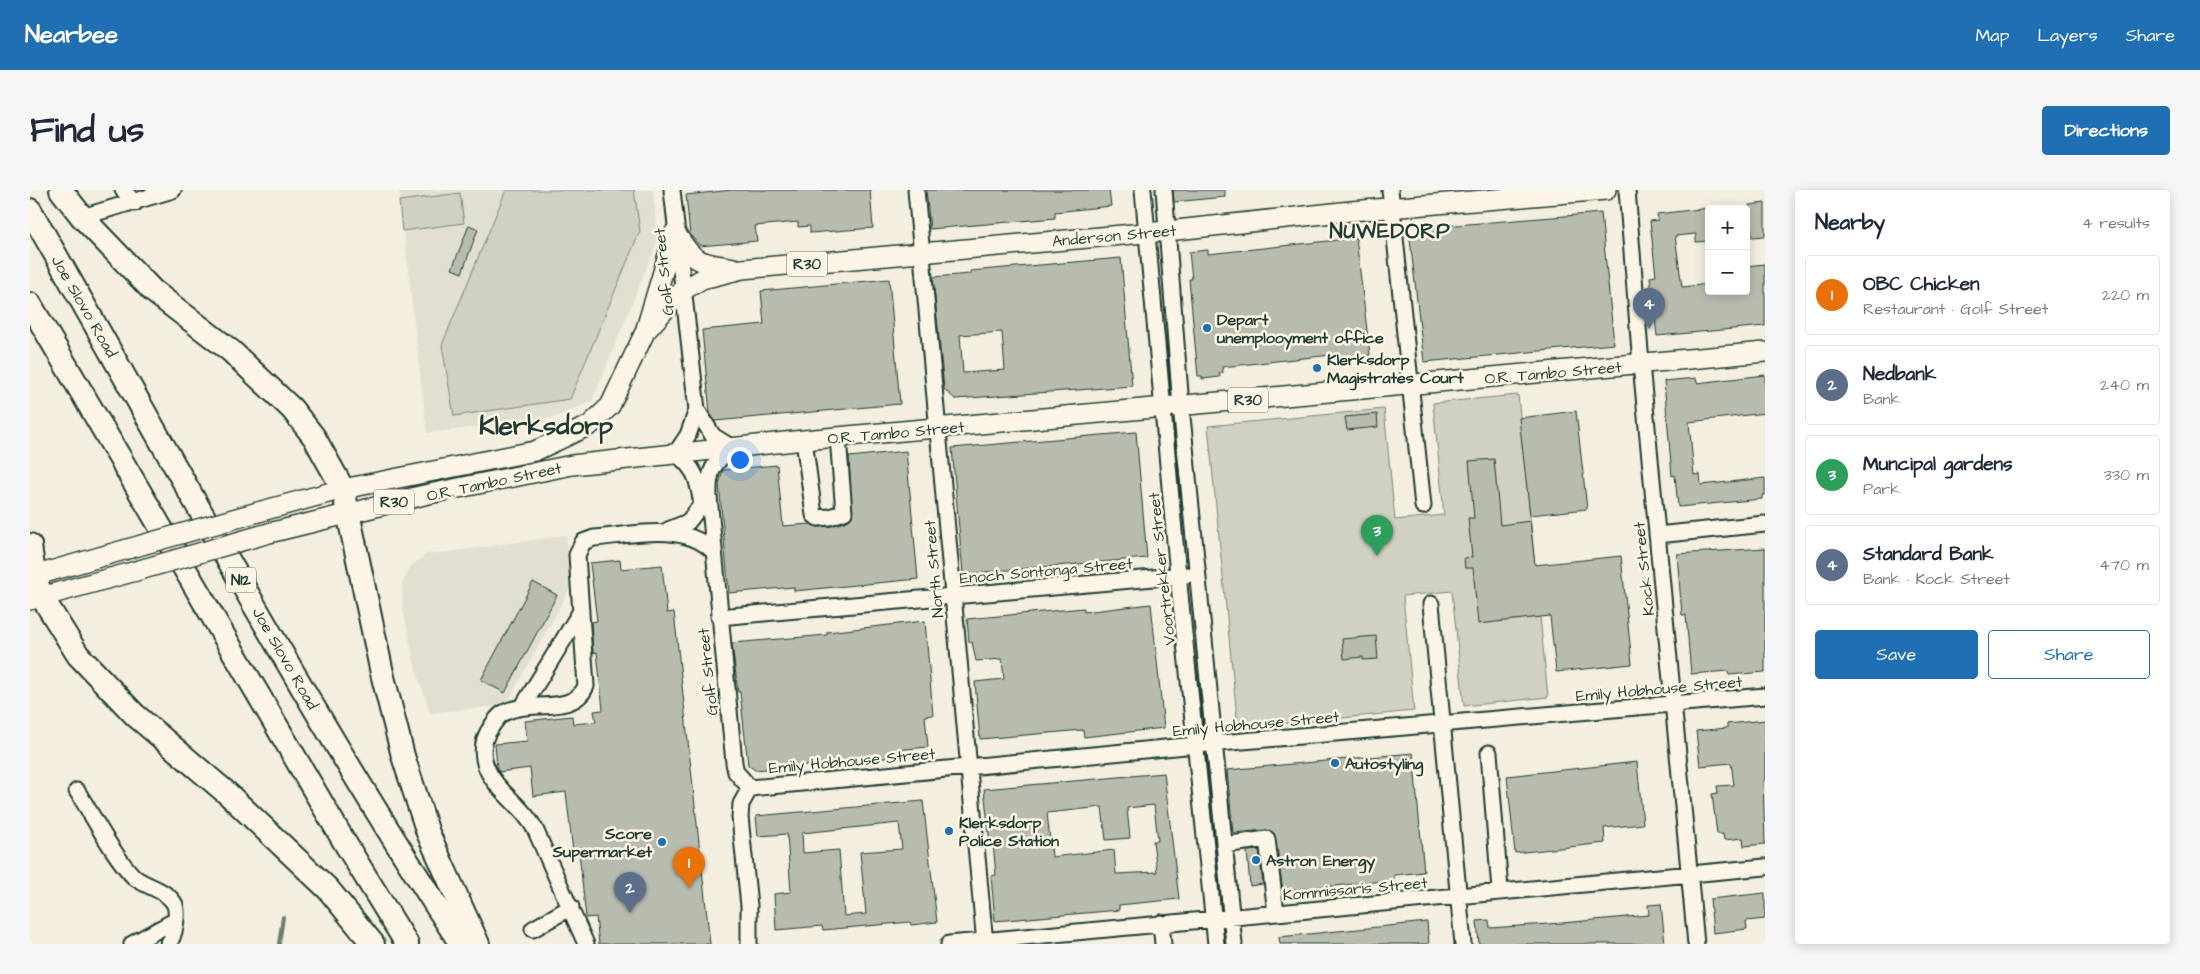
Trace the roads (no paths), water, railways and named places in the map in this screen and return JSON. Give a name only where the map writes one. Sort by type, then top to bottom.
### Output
[{"type":"highway","points":[[61,190],[82,217],[153,291],[230,351],[292,409],[314,437],[343,489],[382,673],[403,756],[428,833],[478,944]]},
{"type":"highway","name":"Joe Slovo Road","points":[[30,210],[323,723],[402,854],[462,944]]},
{"type":"highway","name":"N12","points":[[30,304],[345,843],[407,944]]},
{"type":"highway","points":[[30,545],[36,598],[78,655],[135,715],[228,794],[328,890],[373,944]]},
{"type":"main road","name":"Anderson Street","points":[[645,332],[682,291],[702,279],[742,269],[1167,231],[1391,199],[1606,190]]},
{"type":"main road","points":[[675,232],[691,256],[703,263],[742,269]]},
{"type":"main road","points":[[645,332],[675,232]]},
{"type":"main road","name":"O.R. Tambo Street","points":[[32,576],[343,489],[535,451],[590,425],[610,406],[645,332]]},
{"type":"main road","name":"O.R. Tambo Street","points":[[36,598],[269,533],[349,513],[546,470],[731,447],[1765,352]]},
{"type":"street","points":[[123,190],[135,203]]},
{"type":"street","points":[[82,217],[135,203],[173,190]]},
{"type":"street","name":"Golf Street","points":[[672,190],[675,232],[697,410],[713,436],[731,447],[715,463],[708,477],[712,550],[734,763],[736,772],[750,788]]},
{"type":"street","name":"North Street","points":[[916,190],[985,942]]},
{"type":"street","name":"Voortrekker Street","points":[[1143,190],[1178,575],[1216,944]]},
{"type":"street","points":[[1164,190],[1213,744],[1234,944]]},
{"type":"street","name":"Kock Street","points":[[1627,190],[1641,364],[1696,944]]},
{"type":"street","points":[[1391,199],[1423,506]]},
{"type":"street","name":"Golf Street","points":[[676,453],[688,435],[697,410]]},
{"type":"street","points":[[804,440],[814,515],[818,518],[824,518],[844,512],[838,437]]},
{"type":"street","points":[[655,534],[678,528],[688,522],[702,504],[698,479],[692,466],[676,453]]},
{"type":"street","points":[[1657,535],[1765,524]]},
{"type":"street","points":[[586,944],[571,907],[527,813],[495,783],[483,757],[486,736],[500,715],[523,706],[568,702],[584,691],[586,686],[577,555],[583,542],[594,538],[682,534],[702,540],[712,550]]},
{"type":"street","name":"Enoch Sontonga Street","points":[[719,617],[1178,575],[1198,575]]},
{"type":"street","points":[[1432,604],[1463,944]]},
{"type":"street","points":[[523,706],[581,611]]},
{"type":"street","name":"Emily Hobhouse Street","points":[[750,788],[1196,745],[1443,726],[1765,696]]},
{"type":"street","points":[[1489,753],[1500,890]]},
{"type":"street","points":[[749,944],[749,906],[740,817],[741,804],[750,788]]},
{"type":"street","points":[[77,791],[123,863],[135,877],[171,900],[176,912],[174,934],[168,944]]},
{"type":"street","points":[[1224,845],[1267,840],[1276,913]]},
{"type":"street","name":"Kommissaris Street","points":[[949,944],[985,942],[1230,916],[1459,896],[1500,890],[1765,867]]},
{"type":"street","points":[[533,929],[571,907]]},
{"type":"street","points":[[132,944],[174,921]]},
{"type":"street","points":[[1161,923],[1162,944]]},
{"type":"waterway","points":[[279,944],[283,917]]},
{"type":"place","name":"Depart unemplooyment office","points":[[1207,328]]},
{"type":"place","name":"Standard Bank","points":[[1649,329]]},
{"type":"place","name":"Klerksdorp Magistrates Court","points":[[1317,368]]},
{"type":"place","name":"Muncipal gardens","points":[[1377,556]]},
{"type":"place","name":"Autostyling","points":[[1335,763]]},
{"type":"place","name":"Klerksdorp Police Station","points":[[949,831]]},
{"type":"place","name":"Score Supermarket","points":[[662,842]]},
{"type":"place","name":"Astron Energy","points":[[1256,860]]},
{"type":"place","name":"OBC Chicken","points":[[689,888]]},
{"type":"place","name":"Nedbank","points":[[630,913]]},
{"type":"district","name":"NUWEDORP","points":[[1390,231]]},
{"type":"district","name":"Klerksdorp","points":[[546,425]]}]
